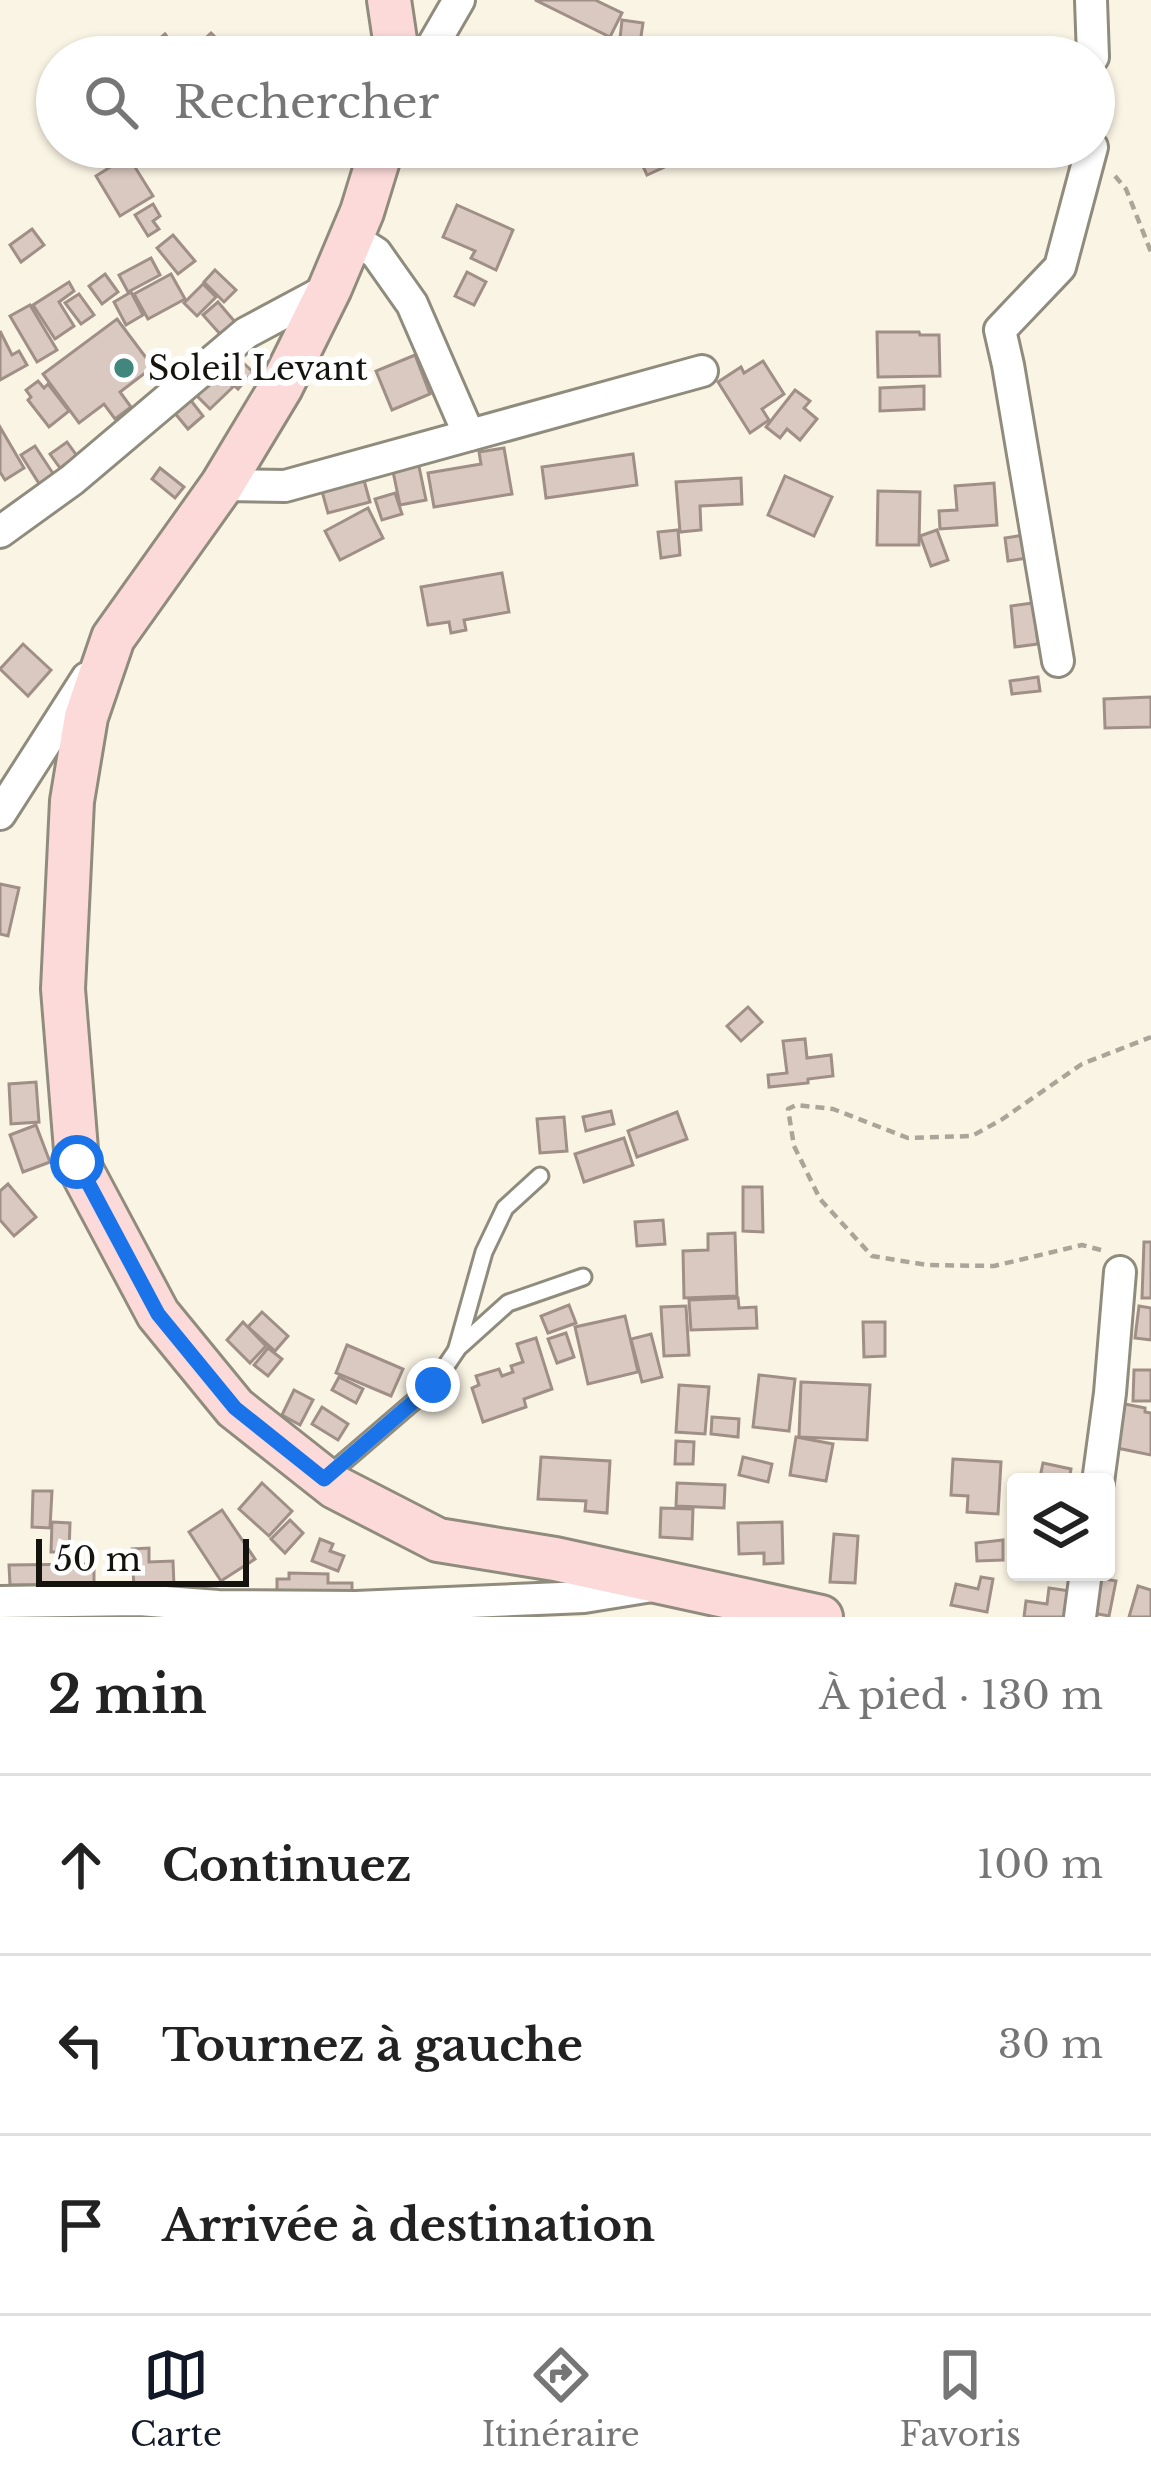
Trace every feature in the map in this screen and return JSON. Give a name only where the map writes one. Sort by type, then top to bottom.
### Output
[{"type":"main road","points":[[389,0],[394,36]]},
{"type":"main road","points":[[375,168],[331,288],[281,387],[222,485],[113,638],[86,717],[72,801],[63,989],[77,1162],[158,1314],[235,1408],[334,1487],[438,1540],[555,1559],[821,1617]]},
{"type":"street","points":[[438,36],[459,0]]},
{"type":"street","points":[[1090,0],[1092,36]]},
{"type":"street","points":[[1058,661],[1000,330],[1060,267],[1087,168]]},
{"type":"street","points":[[351,237],[376,253],[412,304],[469,435]]},
{"type":"street","points":[[0,532],[72,480],[246,333],[331,288]]},
{"type":"street","points":[[222,485],[286,486],[702,371]]},
{"type":"street","points":[[0,814],[113,638]]},
{"type":"street","points":[[1100,1473],[1120,1272]]},
{"type":"street","points":[[1080,1617],[1085,1581]]},
{"type":"street","points":[[0,1602],[611,1606],[665,1583]]},
{"type":"lane","points":[[456,1351],[484,1252],[498,1222],[505,1208],[540,1176]]},
{"type":"lane","points":[[324,1479],[433,1385],[456,1351],[508,1303],[583,1277]]},
{"type":"path","points":[[1109,168],[1126,189],[1151,252]]},
{"type":"path","points":[[1120,1272],[1105,1251],[1082,1245],[994,1266],[928,1265],[872,1256],[820,1199],[794,1146],[788,1109],[796,1105],[833,1108],[908,1138],[972,1136],[1082,1064],[1151,1037]]},
{"type":"building","points":[[535,0],[595,0],[622,13],[608,36]]},
{"type":"building","points":[[622,20],[643,23],[641,36],[620,36]]},
{"type":"building","points":[[109,168],[136,168],[153,196],[120,216],[96,176]]},
{"type":"building","points":[[153,204],[160,216],[153,221],[159,229],[148,236],[135,215]]},
{"type":"building","points":[[457,205],[513,230],[496,270],[471,258],[475,251],[443,237]]},
{"type":"building","points":[[32,229],[44,245],[21,262],[10,245]]},
{"type":"building","points":[[173,235],[195,261],[178,274],[157,248]]},
{"type":"building","points":[[151,258],[160,275],[128,292],[119,275]]},
{"type":"building","points":[[215,270],[236,290],[224,302],[204,282]]},
{"type":"building","points":[[467,272],[486,282],[474,305],[455,296]]},
{"type":"building","points":[[105,274],[118,292],[102,304],[89,286]]},
{"type":"building","points":[[171,274],[185,299],[148,319],[134,294]]},
{"type":"building","points":[[69,282],[74,291],[59,302],[74,326],[55,339],[33,305]]},
{"type":"building","points":[[203,284],[216,297],[197,316],[184,303]]},
{"type":"building","points":[[131,292],[143,315],[126,325],[114,302]]},
{"type":"building","points":[[79,294],[94,315],[81,324],[65,303]]},
{"type":"building","points":[[218,302],[235,322],[221,335],[203,315]]},
{"type":"building","points":[[30,305],[57,350],[37,362],[10,316]]},
{"type":"building","points":[[117,319],[153,367],[120,392],[131,407],[115,419],[104,404],[79,423],[43,374]]},
{"type":"building","points":[[0,331],[12,355],[19,351],[27,365],[0,380]]},
{"type":"building","points":[[877,332],[939,335],[940,376],[878,377]]},
{"type":"building","points":[[415,355],[430,394],[392,410],[376,371]]},
{"type":"building","points":[[236,356],[253,372],[238,389],[221,373]]},
{"type":"building","points":[[763,361],[784,394],[762,409],[769,420],[750,433],[718,382],[741,367],[744,373]]},
{"type":"building","points":[[220,373],[233,387],[210,409],[196,395]]},
{"type":"building","points":[[38,381],[44,388],[48,384],[69,411],[49,427],[28,400],[26,390]]},
{"type":"building","points":[[924,386],[924,409],[880,411],[880,388]]},
{"type":"building","points":[[795,390],[810,401],[804,408],[817,419],[800,440],[787,429],[780,438],[766,427]]},
{"type":"building","points":[[189,398],[203,416],[188,429],[173,411]]},
{"type":"building","points":[[0,427],[24,468],[5,480],[0,472]]},
{"type":"building","points":[[67,442],[77,456],[60,468],[50,454]]},
{"type":"building","points":[[35,446],[54,475],[40,485],[21,455]]},
{"type":"building","points":[[504,448],[512,494],[434,507],[428,473],[481,464],[479,452]]},
{"type":"building","points":[[633,454],[637,485],[546,498],[542,467]]},
{"type":"building","points":[[417,457],[426,500],[400,505],[391,462]]},
{"type":"building","points":[[160,468],[184,487],[175,498],[152,479]]},
{"type":"building","points":[[362,473],[370,502],[328,513],[320,484]]},
{"type":"building","points":[[785,476],[832,497],[814,536],[768,515]]},
{"type":"building","points":[[741,478],[742,504],[700,506],[701,530],[680,532],[676,482]]},
{"type":"building","points":[[994,483],[997,525],[940,529],[939,511],[957,510],[955,486]]},
{"type":"building","points":[[878,491],[920,492],[919,545],[877,545]]},
{"type":"building","points":[[395,493],[402,514],[382,520],[375,499]]},
{"type":"building","points":[[368,508],[383,538],[340,560],[325,531]]},
{"type":"building","points":[[678,530],[680,555],[661,558],[658,532]]},
{"type":"building","points":[[937,530],[948,560],[931,566],[920,536]]},
{"type":"building","points":[[1024,535],[1027,558],[1008,561],[1005,538]]},
{"type":"building","points":[[502,573],[509,612],[464,620],[466,630],[451,633],[449,622],[428,625],[421,587]]},
{"type":"building","points":[[1033,603],[1038,644],[1015,647],[1011,606]]},
{"type":"building","points":[[23,644],[51,670],[28,696],[0,669]]},
{"type":"building","points":[[1038,677],[1040,691],[1012,694],[1010,681]]},
{"type":"building","points":[[1151,697],[1151,727],[1105,728],[1104,699]]},
{"type":"building","points":[[0,884],[19,888],[8,936],[0,934]]},
{"type":"building","points":[[748,1007],[762,1022],[741,1041],[727,1026]]},
{"type":"building","points":[[805,1039],[807,1058],[831,1055],[833,1076],[769,1087],[768,1075],[787,1073],[783,1041]]},
{"type":"building","points":[[36,1082],[39,1122],[11,1124],[9,1084]]},
{"type":"building","points":[[611,1111],[614,1124],[586,1131],[583,1117]]},
{"type":"building","points":[[677,1112],[687,1139],[637,1157],[628,1131]]},
{"type":"building","points":[[564,1117],[567,1151],[540,1153],[537,1119]]},
{"type":"building","points":[[36,1125],[50,1162],[23,1172],[10,1135]]},
{"type":"building","points":[[624,1138],[633,1165],[584,1182],[575,1154]]},
{"type":"building","points":[[8,1184],[36,1217],[14,1236],[0,1220],[0,1191]]},
{"type":"building","points":[[743,1187],[762,1187],[763,1232],[743,1231]]},
{"type":"building","points":[[663,1220],[665,1244],[637,1246],[635,1222]]},
{"type":"building","points":[[735,1233],[737,1296],[684,1298],[683,1251],[708,1250],[708,1234]]},
{"type":"building","points":[[1144,1242],[1151,1242],[1151,1298],[1142,1298]]},
{"type":"building","points":[[738,1298],[739,1308],[756,1307],[757,1328],[691,1330],[689,1300]]},
{"type":"building","points":[[569,1305],[576,1323],[548,1333],[541,1316]]},
{"type":"building","points":[[686,1306],[689,1355],[664,1356],[661,1307]]},
{"type":"building","points":[[1139,1306],[1151,1308],[1151,1340],[1135,1338]]},
{"type":"building","points":[[262,1312],[288,1336],[275,1351],[248,1327]]},
{"type":"building","points":[[625,1316],[638,1372],[588,1384],[575,1327]]},
{"type":"building","points":[[243,1322],[266,1346],[250,1363],[227,1340]]},
{"type":"building","points":[[863,1322],[885,1322],[885,1356],[864,1357]]},
{"type":"building","points":[[566,1333],[574,1357],[557,1363],[548,1339]]},
{"type":"building","points":[[651,1334],[662,1377],[642,1382],[631,1339]]},
{"type":"building","points":[[536,1338],[552,1389],[524,1399],[526,1407],[483,1422],[472,1388],[479,1385],[476,1376],[499,1369],[502,1376],[513,1372],[511,1366],[523,1362],[517,1344]]},
{"type":"building","points":[[347,1345],[403,1369],[391,1396],[336,1373]]},
{"type":"building","points":[[268,1348],[282,1359],[268,1376],[254,1365]]},
{"type":"building","points":[[1134,1370],[1151,1370],[1151,1401],[1133,1401]]},
{"type":"building","points":[[759,1375],[795,1379],[789,1431],[753,1427]]},
{"type":"building","points":[[339,1377],[363,1389],[356,1403],[332,1390]]},
{"type":"building","points":[[801,1382],[870,1385],[867,1440],[799,1437]]},
{"type":"building","points":[[679,1385],[709,1387],[705,1434],[676,1432]]},
{"type":"building","points":[[294,1390],[313,1400],[300,1425],[282,1415]]},
{"type":"building","points":[[1125,1404],[1151,1413],[1151,1455],[1117,1448]]},
{"type":"building","points":[[322,1407],[348,1424],[338,1440],[312,1424]]},
{"type":"building","points":[[712,1417],[739,1419],[738,1437],[711,1434]]},
{"type":"building","points":[[796,1437],[833,1444],[826,1481],[790,1475]]},
{"type":"building","points":[[676,1441],[694,1442],[693,1464],[675,1464]]},
{"type":"building","points":[[541,1457],[610,1461],[607,1513],[585,1511],[586,1501],[538,1499]]},
{"type":"building","points":[[743,1457],[772,1464],[768,1482],[739,1475]]},
{"type":"building","points":[[953,1459],[1001,1462],[998,1514],[967,1512],[968,1496],[951,1495]]},
{"type":"building","points":[[1043,1463],[1071,1469],[1070,1473],[1041,1473]]},
{"type":"building","points":[[262,1483],[292,1511],[269,1536],[239,1509]]},
{"type":"building","points":[[677,1483],[725,1485],[724,1508],[676,1506]]},
{"type":"building","points":[[33,1491],[52,1491],[50,1528],[32,1527]]},
{"type":"building","points":[[661,1508],[693,1509],[692,1539],[660,1537]]},
{"type":"building","points":[[222,1510],[255,1559],[221,1581],[189,1532]]},
{"type":"building","points":[[290,1520],[303,1533],[285,1553],[271,1539]]},
{"type":"building","points":[[52,1522],[70,1523],[69,1552],[51,1552]]},
{"type":"building","points":[[782,1522],[783,1563],[764,1564],[764,1553],[739,1554],[738,1523]]},
{"type":"building","points":[[834,1534],[858,1536],[855,1583],[830,1582]]},
{"type":"building","points":[[320,1539],[333,1544],[330,1551],[344,1556],[338,1571],[312,1561]]},
{"type":"building","points":[[1003,1540],[1003,1560],[977,1561],[976,1543]]},
{"type":"building","points":[[149,1548],[149,1562],[173,1561],[174,1586],[134,1588],[132,1549]]},
{"type":"building","points":[[94,1564],[94,1584],[10,1585],[9,1565]]},
{"type":"building","points":[[289,1573],[328,1574],[328,1583],[352,1583],[352,1597],[277,1597],[277,1579],[289,1579]]},
{"type":"building","points":[[981,1577],[993,1579],[987,1612],[951,1605],[956,1584],[978,1589]]},
{"type":"building","points":[[1093,1581],[1116,1581],[1109,1616],[1087,1612]]},
{"type":"building","points":[[1138,1586],[1151,1590],[1151,1617],[1129,1617]]},
{"type":"building","points":[[1049,1588],[1070,1591],[1067,1617],[1024,1617],[1026,1601],[1047,1604]]},
{"type":"place","name":"Soleil Levant","points":[[124,368]]},
{"type":"route","points":[[77,1162],[158,1314],[235,1408],[324,1479],[433,1385]]}]
